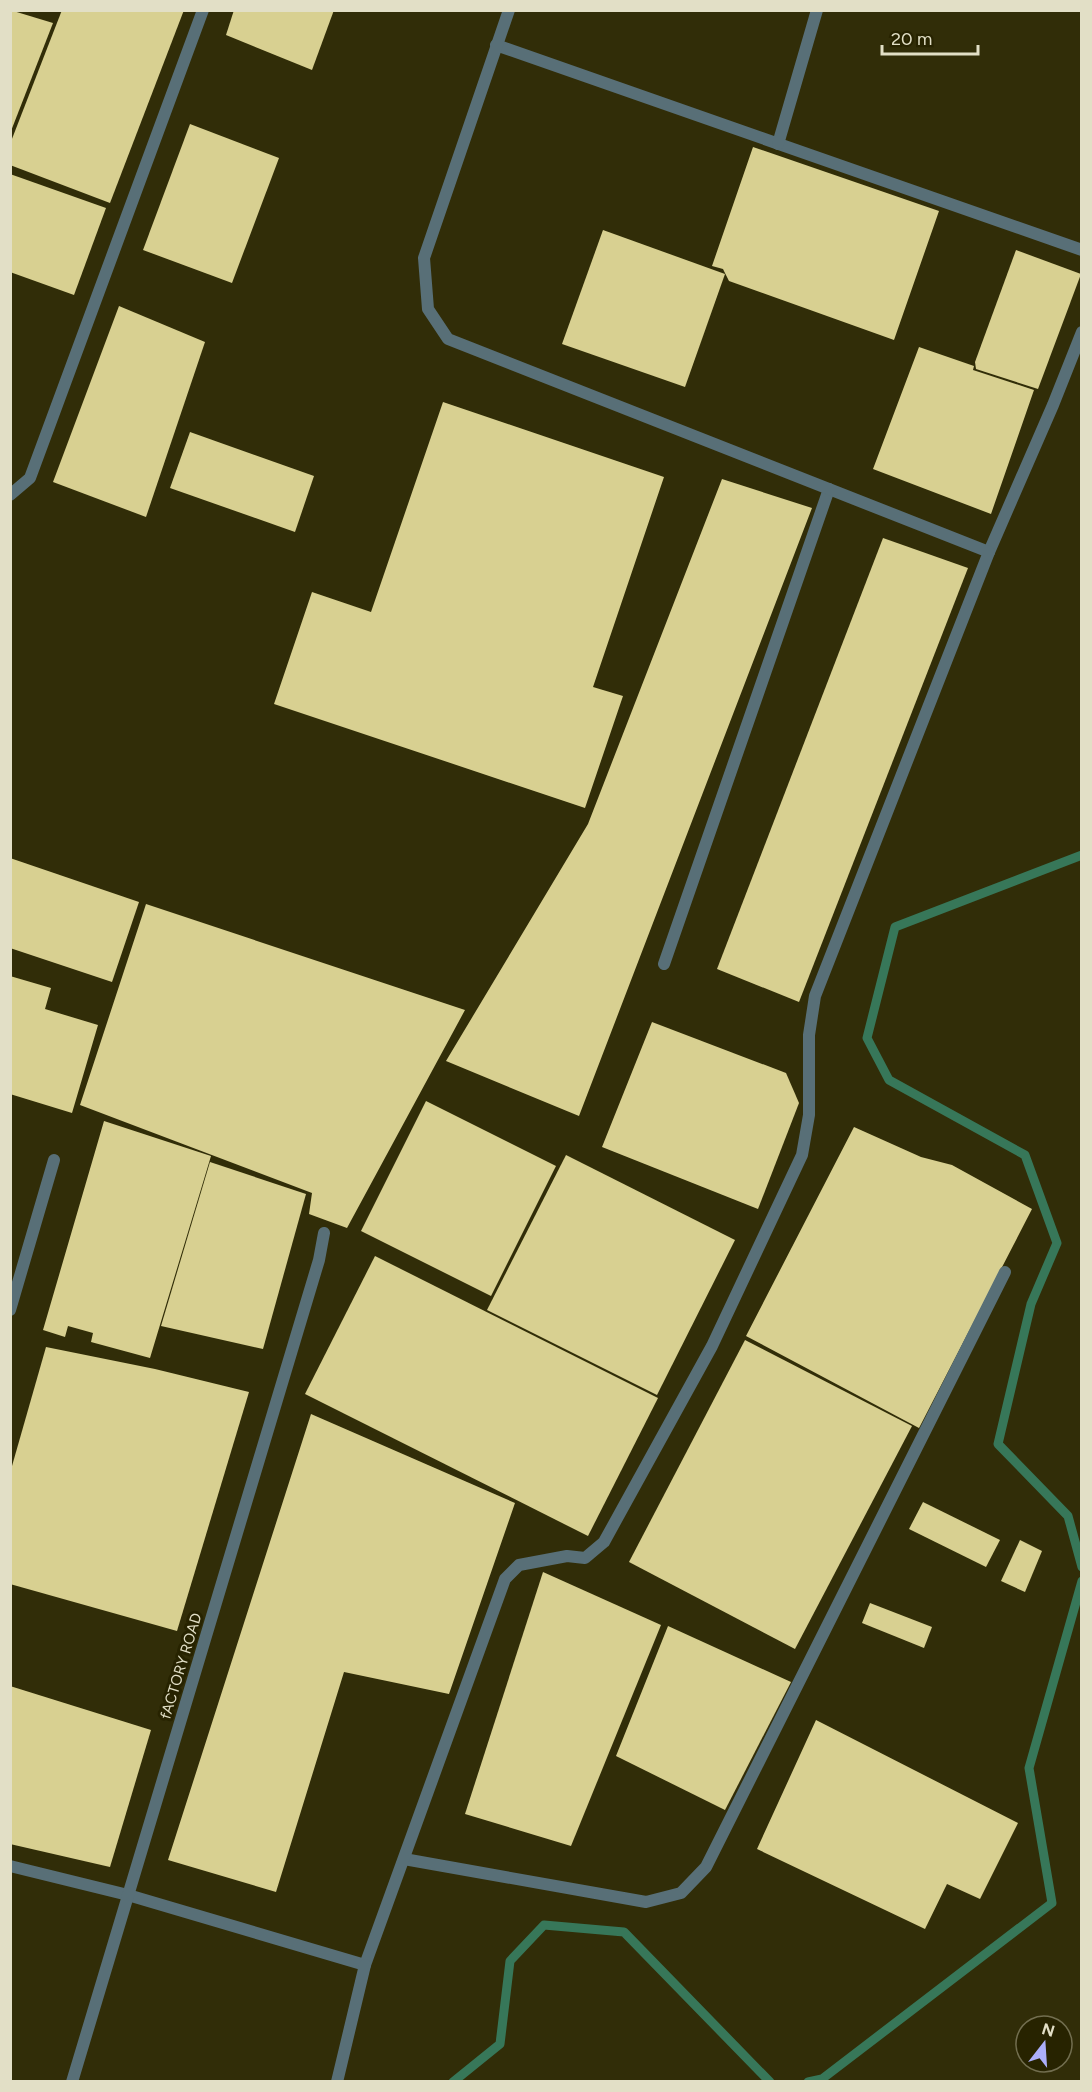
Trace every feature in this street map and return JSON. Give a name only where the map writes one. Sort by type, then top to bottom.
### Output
[{"type":"street","points":[[10,495],[30,478],[203,10]]},
{"type":"street","points":[[508,10],[424,258],[428,309],[448,339],[989,552]]},
{"type":"street","points":[[778,144],[817,10]]},
{"type":"street","points":[[496,45],[1082,250]]},
{"type":"street","points":[[337,2082],[365,1965],[505,1579],[519,1565],[567,1556],[585,1558],[604,1542],[712,1346],[802,1155],[809,1116],[809,1035],[815,996],[989,552],[1082,332]]},
{"type":"street","points":[[664,964],[829,489]]},
{"type":"street","points":[[10,1310],[54,1160]]},
{"type":"street","name":"fACTORY ROAD","points":[[72,2082],[319,1260],[324,1233]]},
{"type":"street","points":[[404,1859],[646,1902],[681,1893],[706,1867],[1005,1272]]},
{"type":"street","points":[[10,1866],[128,1895],[365,1965]]},
{"type":"building","points":[[10,10],[53,23],[11,131],[10,131]]},
{"type":"building","points":[[62,10],[184,10],[110,203],[10,165],[10,144]]},
{"type":"building","points":[[234,10],[334,10],[312,70],[226,35]]},
{"type":"building","points":[[190,124],[279,158],[232,283],[143,250]]},
{"type":"building","points":[[753,147],[939,211],[894,340],[729,281],[723,269],[712,266]]},
{"type":"building","points":[[10,174],[106,208],[74,295],[10,272]]},
{"type":"building","points":[[603,230],[725,274],[685,387],[562,344]]},
{"type":"building","points":[[1016,250],[1081,274],[1038,389],[976,369],[975,362]]},
{"type":"building","points":[[119,306],[205,342],[146,517],[53,482]]},
{"type":"building","points":[[919,347],[974,366],[973,370],[1034,390],[991,514],[873,469]]},
{"type":"building","points":[[443,402],[664,477],[593,687],[623,696],[585,808],[274,704],[312,592],[371,612]]},
{"type":"building","points":[[190,432],[314,476],[295,532],[170,488]]},
{"type":"building","points":[[722,479],[812,508],[579,1116],[446,1061],[588,824]]},
{"type":"building","points":[[883,538],[968,568],[799,1002],[717,969]]},
{"type":"building","points":[[10,858],[139,902],[112,982],[10,948]]},
{"type":"building","points":[[146,904],[465,1010],[347,1228],[309,1214],[312,1193],[80,1105]]},
{"type":"building","points":[[10,976],[51,988],[45,1009],[98,1025],[72,1113],[10,1094]]},
{"type":"building","points":[[652,1022],[786,1073],[799,1103],[758,1209],[602,1147]]},
{"type":"building","points":[[426,1101],[556,1166],[491,1296],[361,1231]]},
{"type":"building","points":[[104,1121],[211,1156],[150,1358],[91,1342],[93,1333],[68,1326],[65,1337],[43,1330]]},
{"type":"building","points":[[854,1127],[921,1157],[952,1165],[1032,1209],[919,1428],[746,1336]]},
{"type":"building","points":[[566,1155],[735,1240],[657,1395],[487,1310]]},
{"type":"building","points":[[210,1162],[306,1194],[263,1349],[161,1326]]},
{"type":"building","points":[[375,1256],[658,1398],[588,1536],[305,1394]]},
{"type":"building","points":[[745,1340],[912,1426],[795,1649],[629,1562]]},
{"type":"building","points":[[46,1347],[155,1369],[249,1392],[177,1631],[10,1584],[10,1473]]},
{"type":"building","points":[[311,1414],[515,1503],[449,1694],[344,1672],[276,1892],[168,1860]]},
{"type":"building","points":[[923,1502],[1000,1540],[986,1567],[909,1529]]},
{"type":"building","points":[[1020,1540],[1042,1551],[1025,1592],[1001,1581]]},
{"type":"building","points":[[543,1572],[661,1625],[571,1846],[465,1814]]},
{"type":"building","points":[[870,1603],[932,1627],[924,1648],[862,1623]]},
{"type":"building","points":[[668,1626],[791,1682],[725,1810],[616,1756]]},
{"type":"building","points":[[10,1686],[151,1730],[110,1867],[10,1844]]},
{"type":"building","points":[[816,1720],[1018,1823],[980,1899],[947,1884],[925,1929],[757,1849]]},
{"type":"waterway","points":[[1082,855],[895,927],[867,1038],[889,1080],[1025,1155],[1057,1243],[1031,1304],[998,1444],[1068,1516],[1082,1567]]},
{"type":"waterway","points":[[808,2082],[822,2079],[1052,1903],[1029,1768],[1082,1581]]},
{"type":"waterway","points":[[453,2082],[500,2044],[510,1961],[544,1925],[624,1932],[770,2082]]}]
